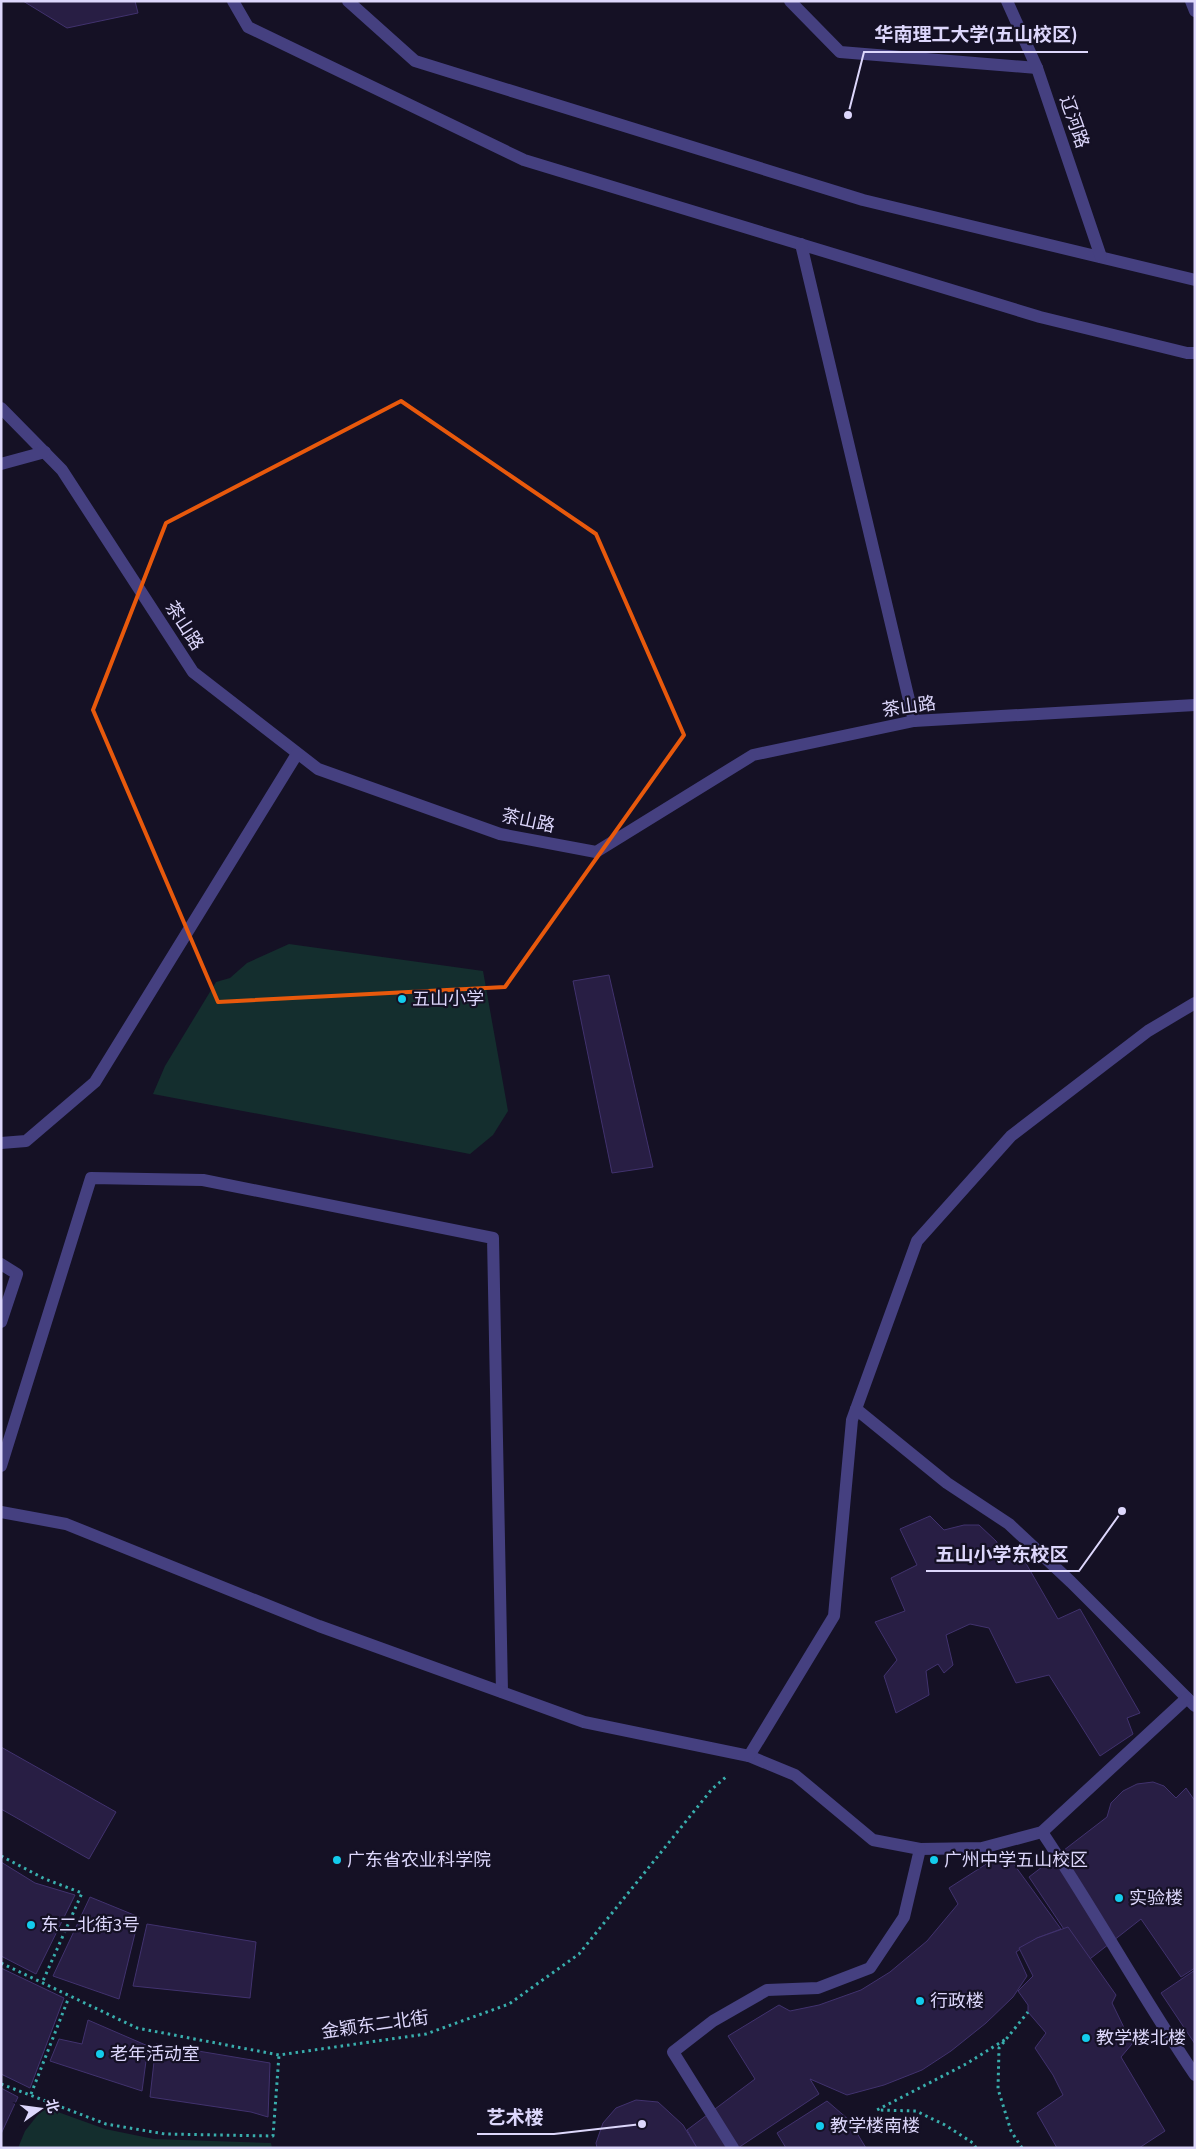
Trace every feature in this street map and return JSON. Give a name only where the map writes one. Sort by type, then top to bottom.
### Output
[{"type":"street","points":[[233,1],[248,26],[524,160],[1040,317],[1187,353],[1195,353]]},
{"type":"street","points":[[348,1],[415,61],[863,200],[1195,280]]},
{"type":"street","points":[[790,1],[840,52],[1037,68]]},
{"type":"street","name":"辽河路","points":[[1007,1],[1037,68],[1101,257]]},
{"type":"street","points":[[1191,1],[1195,11]]},
{"type":"street","points":[[801,244],[914,721]]},
{"type":"street","name":"茶山路","points":[[1,408],[62,470],[192,672],[318,769],[500,834],[596,852],[753,755],[914,721],[1195,705]]},
{"type":"street","points":[[1,464],[45,452]]},
{"type":"street","points":[[1,1143],[26,1141],[95,1082],[297,754]]},
{"type":"street","points":[[749,1756],[834,1616],[852,1420],[917,1241],[1011,1136],[1148,1031],[1195,1003]]},
{"type":"street","points":[[1,1466],[91,1178],[203,1180],[493,1238],[502,1692]]},
{"type":"street","points":[[1,1264],[17,1274],[1,1322]]},
{"type":"street","points":[[1,1512],[66,1524],[318,1626],[584,1722],[749,1756],[795,1775],[873,1840],[920,1849],[982,1848],[1042,1832],[1191,1702],[1071,1582],[1009,1524],[947,1483],[856,1409]]},
{"type":"street","points":[[1042,1832],[1088,1901],[1157,2018],[1195,2074]]},
{"type":"street","points":[[733,2148],[673,2052],[713,2021],[767,1990],[818,1988],[870,1968],[904,1917],[920,1849]]},
{"type":"path","name":"金颖东二北街","points":[[1,1963],[137,2028],[279,2055],[313,2048],[426,2034],[509,2004],[578,1954],[712,1789],[749,1756]]},
{"type":"path","points":[[1,1856],[46,1879],[82,1893],[42,1983]]},
{"type":"path","points":[[31,2094],[69,1997]]},
{"type":"path","points":[[1022,2148],[1011,2131],[998,2089],[999,2048],[1028,2012]]},
{"type":"path","points":[[976,2148],[973,2143],[945,2125],[916,2111],[878,2110],[966,2064],[1006,2039]]},
{"type":"path","points":[[1,2084],[106,2124],[165,2134],[273,2136],[279,2055]]},
{"type":"highlighted area","points":[[401,401],[596,534],[684,735],[505,987],[218,1002],[93,710],[166,523]]},
{"type":"green space","points":[[289,944],[483,971],[508,1111],[493,1135],[470,1154],[153,1094],[165,1066],[216,982],[230,978],[247,963]]},
{"type":"green space","points":[[44,2107],[105,2129],[154,2139],[271,2143],[272,2148],[18,2148],[25,2131]]},
{"type":"building","points":[[23,1],[135,1],[138,13],[67,28]]},
{"type":"building","points":[[609,975],[653,1167],[612,1173],[573,981]]},
{"type":"building","points":[[930,1516],[944,1530],[964,1525],[979,1525],[996,1541],[1003,1552],[1016,1546],[1058,1619],[1080,1609],[1140,1713],[1127,1718],[1133,1734],[1100,1756],[1049,1675],[1016,1683],[989,1628],[970,1624],[946,1635],[953,1665],[944,1673],[938,1664],[926,1671],[929,1695],[896,1713],[884,1676],[897,1660],[875,1622],[905,1611],[891,1578],[917,1565],[900,1529]]},
{"type":"building","points":[[1,1747],[116,1812],[89,1859],[1,1809]]},
{"type":"building","name":"实验楼","points":[[1153,1782],[1164,1786],[1176,1798],[1186,1788],[1195,1801],[1195,1968],[1181,1977],[1141,1919],[1086,1962],[1029,1877],[1107,1817],[1111,1803],[1123,1791],[1137,1784]]},
{"type":"building","name":"行政楼","points":[[1005,1852],[1061,1929],[1037,1938],[1016,1952],[1027,1976],[1013,1997],[986,2023],[951,2051],[922,2070],[884,2085],[847,2095],[810,2079],[819,2094],[738,2148],[697,2148],[687,2130],[755,2079],[728,2036],[779,2005],[790,2011],[819,2005],[861,1990],[890,1972],[927,1941],[958,1904],[949,1888]]},
{"type":"building","name":"东二北街3号","points":[[1,1862],[35,1883],[75,1895],[36,1974],[1,1956]]},
{"type":"building","points":[[90,1897],[139,1917],[119,1999],[53,1976]]},
{"type":"building","points":[[147,1924],[256,1942],[250,1998],[133,1986]]},
{"type":"building","name":"教学楼北楼","points":[[1068,1927],[1116,1995],[1112,2003],[1132,2044],[1121,2057],[1165,2131],[1139,2148],[1057,2148],[1037,2113],[1063,2095],[1053,2075],[1035,2048],[1046,2033],[1028,2012],[1028,2005],[1018,1991],[1033,1976],[1019,1948],[1037,1938]]},
{"type":"building","points":[[1,1968],[64,1998],[30,2088],[1,2074]]},
{"type":"building","points":[[1195,1970],[1195,2044],[1161,1993]]},
{"type":"building","name":"老年活动室","points":[[88,2020],[148,2046],[142,2091],[50,2061],[59,2039],[82,2044]]},
{"type":"building","points":[[156,2044],[270,2063],[268,2117],[251,2112],[150,2097]]},
{"type":"building","points":[[1,2088],[18,2097],[1,2134]]},
{"type":"building","points":[[636,2100],[658,2102],[683,2125],[697,2148],[597,2148],[596,2143],[603,2123],[616,2108]]},
{"type":"building","name":"教学楼南楼","points":[[827,2101],[849,2120],[866,2148],[786,2148],[777,2133]]},
{"type":"place","name":"华南理工大学(五山校区)","points":[[848,115]]},
{"type":"place","name":"五山小学","points":[[402,999]]},
{"type":"place","name":"五山小学东校区","points":[[1122,1511]]},
{"type":"place","name":"广东省农业科学院","points":[[337,1860]]},
{"type":"place","name":"广州中学五山校区","points":[[934,1860]]},
{"type":"place","name":"实验楼","points":[[1119,1898]]},
{"type":"place","name":"东二北街3号","points":[[31,1925]]},
{"type":"place","name":"行政楼","points":[[920,2001]]},
{"type":"place","name":"教学楼北楼","points":[[1086,2038]]},
{"type":"place","name":"老年活动室","points":[[100,2054]]},
{"type":"place","name":"艺术楼","points":[[642,2124]]},
{"type":"place","name":"教学楼南楼","points":[[820,2126]]}]
